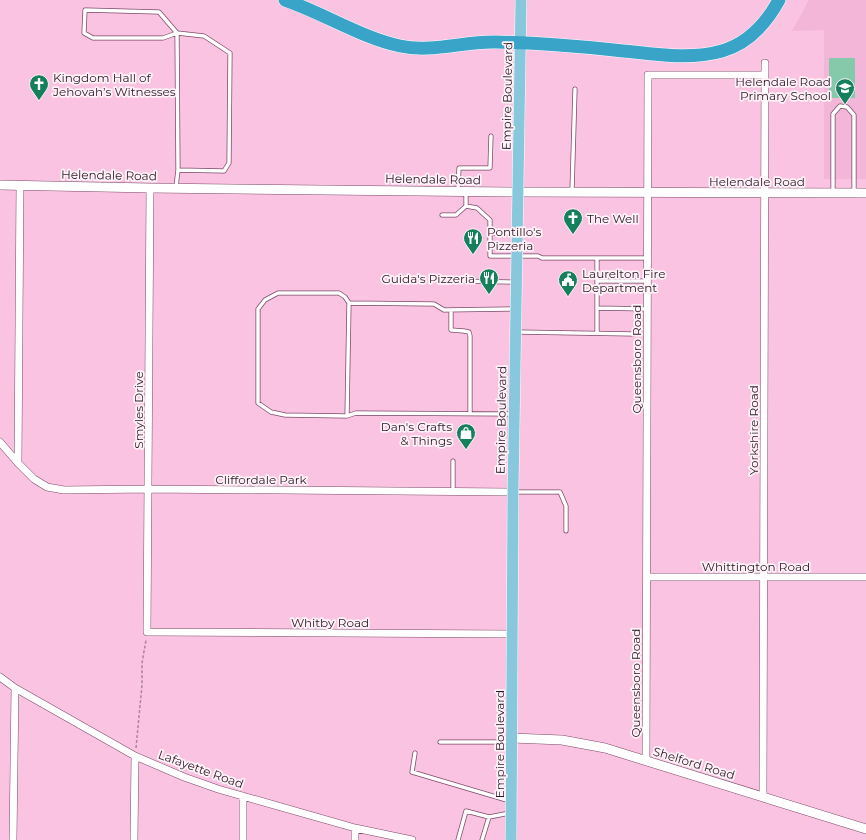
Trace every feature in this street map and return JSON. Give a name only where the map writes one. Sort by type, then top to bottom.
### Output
[{"type":"highway","points":[[285,0],[369,36],[403,46],[430,48],[484,42],[521,43],[690,56],[709,54],[732,47],[748,39],[766,20],[779,0]]},
{"type":"main road","name":"Empire Boulevard","points":[[511,840],[513,492],[521,0]]},
{"type":"street","name":"Yorkshire Road","points":[[763,797],[765,63]]},
{"type":"street","name":"Queensboro Road","points":[[646,760],[648,75],[765,75]]},
{"type":"street","name":"Helendale Road","points":[[0,185],[518,192],[866,193]]},
{"type":"street","points":[[18,463],[20,185]]},
{"type":"street","name":"Smyles Drive","points":[[147,632],[150,188]]},
{"type":"street","name":"Cliffordale Park","points":[[0,442],[34,479],[41,484],[55,489],[64,490],[148,489],[513,492]]},
{"type":"street","name":"Whittington Road","points":[[647,577],[866,577]]},
{"type":"street","name":"Whitby Road","points":[[147,632],[513,634]]},
{"type":"street","name":"Lafayette Road","points":[[0,677],[15,688],[135,756],[184,777],[243,796],[355,828],[412,840]]},
{"type":"street","points":[[13,840],[15,688]]},
{"type":"street","name":"Shelford Road","points":[[512,740],[542,738],[586,744],[646,760],[866,829]]},
{"type":"street","points":[[134,840],[135,756]]},
{"type":"street","points":[[243,796],[243,840]]},
{"type":"street","points":[[354,840],[355,828]]},
{"type":"lane","points":[[176,188],[178,170],[177,33],[159,12],[85,10],[84,33],[93,38],[163,38],[177,33],[204,36],[230,53],[229,163],[224,171],[178,170]]},
{"type":"lane","points":[[572,192],[574,89]]},
{"type":"lane","points":[[833,193],[833,114],[840,106],[847,107],[854,116],[854,193]]},
{"type":"lane","points":[[466,206],[462,191],[459,168],[490,168],[491,136]]},
{"type":"lane","points":[[442,215],[456,215],[466,206]]},
{"type":"lane","points":[[466,206],[477,208],[490,220],[490,256],[538,256],[542,258],[647,258]]},
{"type":"lane","points":[[490,233],[517,233]]},
{"type":"lane","points":[[597,258],[597,333]]},
{"type":"lane","points":[[453,281],[517,282]]},
{"type":"lane","points":[[597,281],[647,281]]},
{"type":"lane","points":[[347,416],[349,303],[345,297],[339,293],[278,292],[265,300],[258,309],[258,403],[271,412],[285,415],[347,416],[356,413],[514,414]]},
{"type":"lane","points":[[349,303],[434,304],[444,310],[516,309]]},
{"type":"lane","points":[[597,308],[647,310]]},
{"type":"lane","points":[[451,310],[451,330],[464,330],[468,332],[470,336],[470,413]]},
{"type":"lane","points":[[516,332],[634,334]]},
{"type":"lane","points":[[453,461],[453,492]]},
{"type":"lane","points":[[513,492],[560,492],[566,506],[566,531]]},
{"type":"lane","points":[[440,742],[512,740]]},
{"type":"lane","points":[[415,753],[412,772],[511,807]]},
{"type":"lane","points":[[458,840],[466,811],[489,818],[511,807]]},
{"type":"lane","points":[[482,840],[489,818]]},
{"type":"path","points":[[135,756],[142,685],[142,663],[147,632]]},
{"type":"shaded area","name":"Helendale Road Primary School","points":[[809,0],[866,0],[866,179],[824,179],[824,30],[792,31]]},
{"type":"green space","points":[[829,58],[855,58],[855,98],[829,98]]},
{"type":"place","name":"Kingdom Hall of Jehovah’s Witnesses","points":[[39,101]]},
{"type":"place","name":"Helendale Road Primary School","points":[[845,105]]},
{"type":"place","name":"The Well","points":[[573,235]]},
{"type":"place","name":"Pontillo's Pizzeria","points":[[473,255]]},
{"type":"place","name":"Guida's Pizzeria","points":[[489,295]]},
{"type":"place","name":"Laurelton Fire Department","points":[[568,297]]},
{"type":"place","name":"Dan's Crafts & Things","points":[[466,450]]}]
